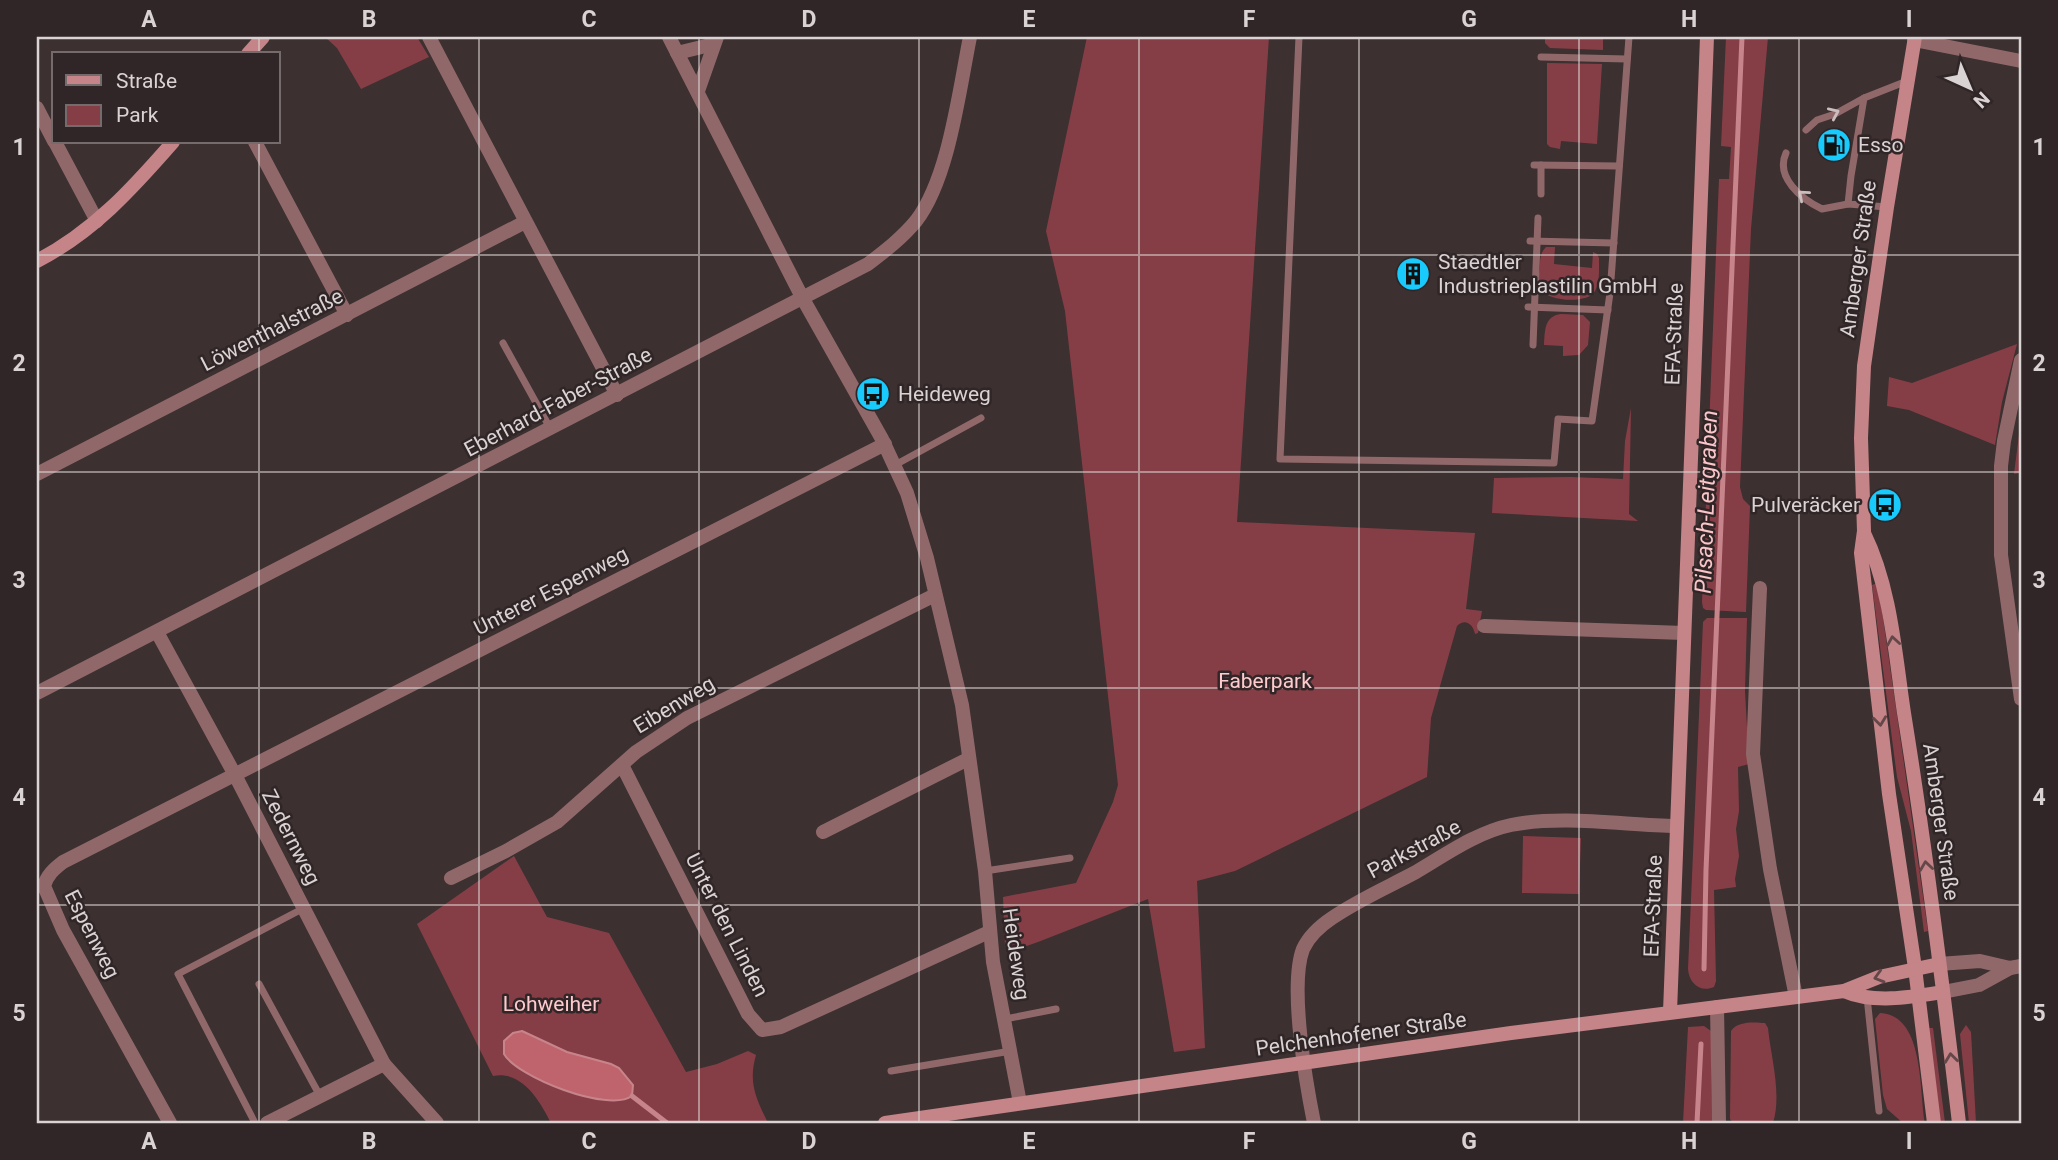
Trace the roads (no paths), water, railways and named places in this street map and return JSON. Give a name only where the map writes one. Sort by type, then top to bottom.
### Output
[{"type":"main road","points":[[250,52],[263,37]]},
{"type":"main road","name":"EFA-Straße","points":[[1670,1012],[1707,37]]},
{"type":"main road","name":"Amberger Straße","points":[[1914,39],[1887,207],[1863,388],[1860,479],[1864,531],[1861,553],[1889,794],[1915,968],[1934,1123]]},
{"type":"main road","points":[[37,261],[97,221],[124,198],[171,144]]},
{"type":"main road","name":"Amberger Straße","points":[[1864,531],[1879,563],[1882,577],[1912,763],[1959,1123]]},
{"type":"main road","name":"Pelchenhofener Straße","points":[[885,1123],[1670,1012],[1844,991],[1879,977],[1939,964]]},
{"type":"main road","name":"Pelchenhofener Straße","points":[[1844,991],[1867,996],[1918,996],[1943,992]]},
{"type":"street","points":[[429,37],[617,395]]},
{"type":"street","name":"Heideweg","points":[[669,37],[803,299],[885,444],[895,465],[927,558],[961,705],[985,871],[989,932],[1020,1103]]},
{"type":"street","name":"Eberhard-Faber-Straße","points":[[37,694],[868,264],[895,244],[926,206],[943,165],[970,37]]},
{"type":"street","points":[[1914,39],[2021,61]]},
{"type":"street","points":[[677,52],[716,41]]},
{"type":"street","points":[[698,91],[716,41]]},
{"type":"street","points":[[37,108],[52,136]]},
{"type":"street","points":[[57,144],[97,221]]},
{"type":"street","points":[[256,144],[347,315]]},
{"type":"street","name":"Löwenthalstraße","points":[[37,474],[525,222]]},
{"type":"street","points":[[2021,360],[2006,425],[2001,466],[2001,555],[2019,661],[2021,699]]},
{"type":"street","name":"Unterer Espenweg","points":[[235,775],[885,444]]},
{"type":"street","points":[[1760,588],[1752,754],[1770,869],[1796,997]]},
{"type":"street","name":"Eibenweg","points":[[451,878],[557,822],[655,738],[687,718],[935,595]]},
{"type":"street","points":[[1484,626],[1684,633]]},
{"type":"street","name":"Zedernweg","points":[[157,632],[235,775],[384,1064],[438,1123]]},
{"type":"street","points":[[823,832],[968,759]]},
{"type":"street","name":"Unter den Linden","points":[[622,765],[748,1014],[762,1030],[781,1027],[989,932]]},
{"type":"street","name":"Espenweg","points":[[170,1123],[63,930],[44,886],[46,879],[63,862],[235,775]]},
{"type":"street","name":"Parkstraße","points":[[1314,1123],[1304,1063],[1298,970],[1308,940],[1331,919],[1462,846],[1501,828],[1528,823],[1566,822],[1676,826]]},
{"type":"street","points":[[1939,964],[1980,961],[2016,967]]},
{"type":"street","points":[[1943,992],[1979,985],[2016,967]]},
{"type":"street","points":[[1717,1007],[1719,1123]]},
{"type":"street","points":[[267,1123],[384,1064]]},
{"type":"lane","points":[[1299,37],[1280,459],[1554,463],[1558,419],[1592,421],[1608,310],[1629,37]]},
{"type":"lane","points":[[1541,57],[1627,60]]},
{"type":"lane","points":[[1806,130],[1817,120],[1908,81]]},
{"type":"lane","points":[[1848,204],[1864,98]]},
{"type":"lane","points":[[1786,153],[1782,168],[1784,175],[1803,197],[1822,209],[1848,204],[1887,207]]},
{"type":"lane","points":[[1541,194],[1538,165],[1619,166]]},
{"type":"lane","points":[[1533,345],[1531,308],[1534,241],[1538,218]]},
{"type":"lane","points":[[1534,241],[1614,243]]},
{"type":"lane","points":[[1531,308],[1608,310]]},
{"type":"lane","points":[[503,343],[551,429]]},
{"type":"lane","points":[[895,465],[981,418]]},
{"type":"lane","points":[[985,871],[1070,858]]},
{"type":"lane","points":[[255,1123],[178,974],[304,908]]},
{"type":"lane","points":[[259,984],[320,1096]]},
{"type":"lane","points":[[1867,996],[1879,1111]]},
{"type":"lane","points":[[1005,1019],[1056,1009]]},
{"type":"lane","points":[[891,1071],[1011,1051]]},
{"type":"waterway","name":"Pilsach-Leitgraben","points":[[1704,969],[1742,37]]},
{"type":"waterway","name":"Pilsach-Leitgraben","points":[[1697,1123],[1701,1044]]},
{"type":"waterway","points":[[632,1096],[667,1123]]},
{"type":"place","name":"Esso","points":[[1834,145]]},
{"type":"place","name":"Staedtler Industrieplastilin GmbH","points":[[1413,274]]},
{"type":"place","name":"Heideweg","points":[[873,394]]},
{"type":"place","name":"Pulveräcker","points":[[1885,505]]},
{"type":"park label","name":"Faberpark","points":[[1265,681]]},
{"type":"park label","name":"Lohweiher","points":[[551,1004]]}]
